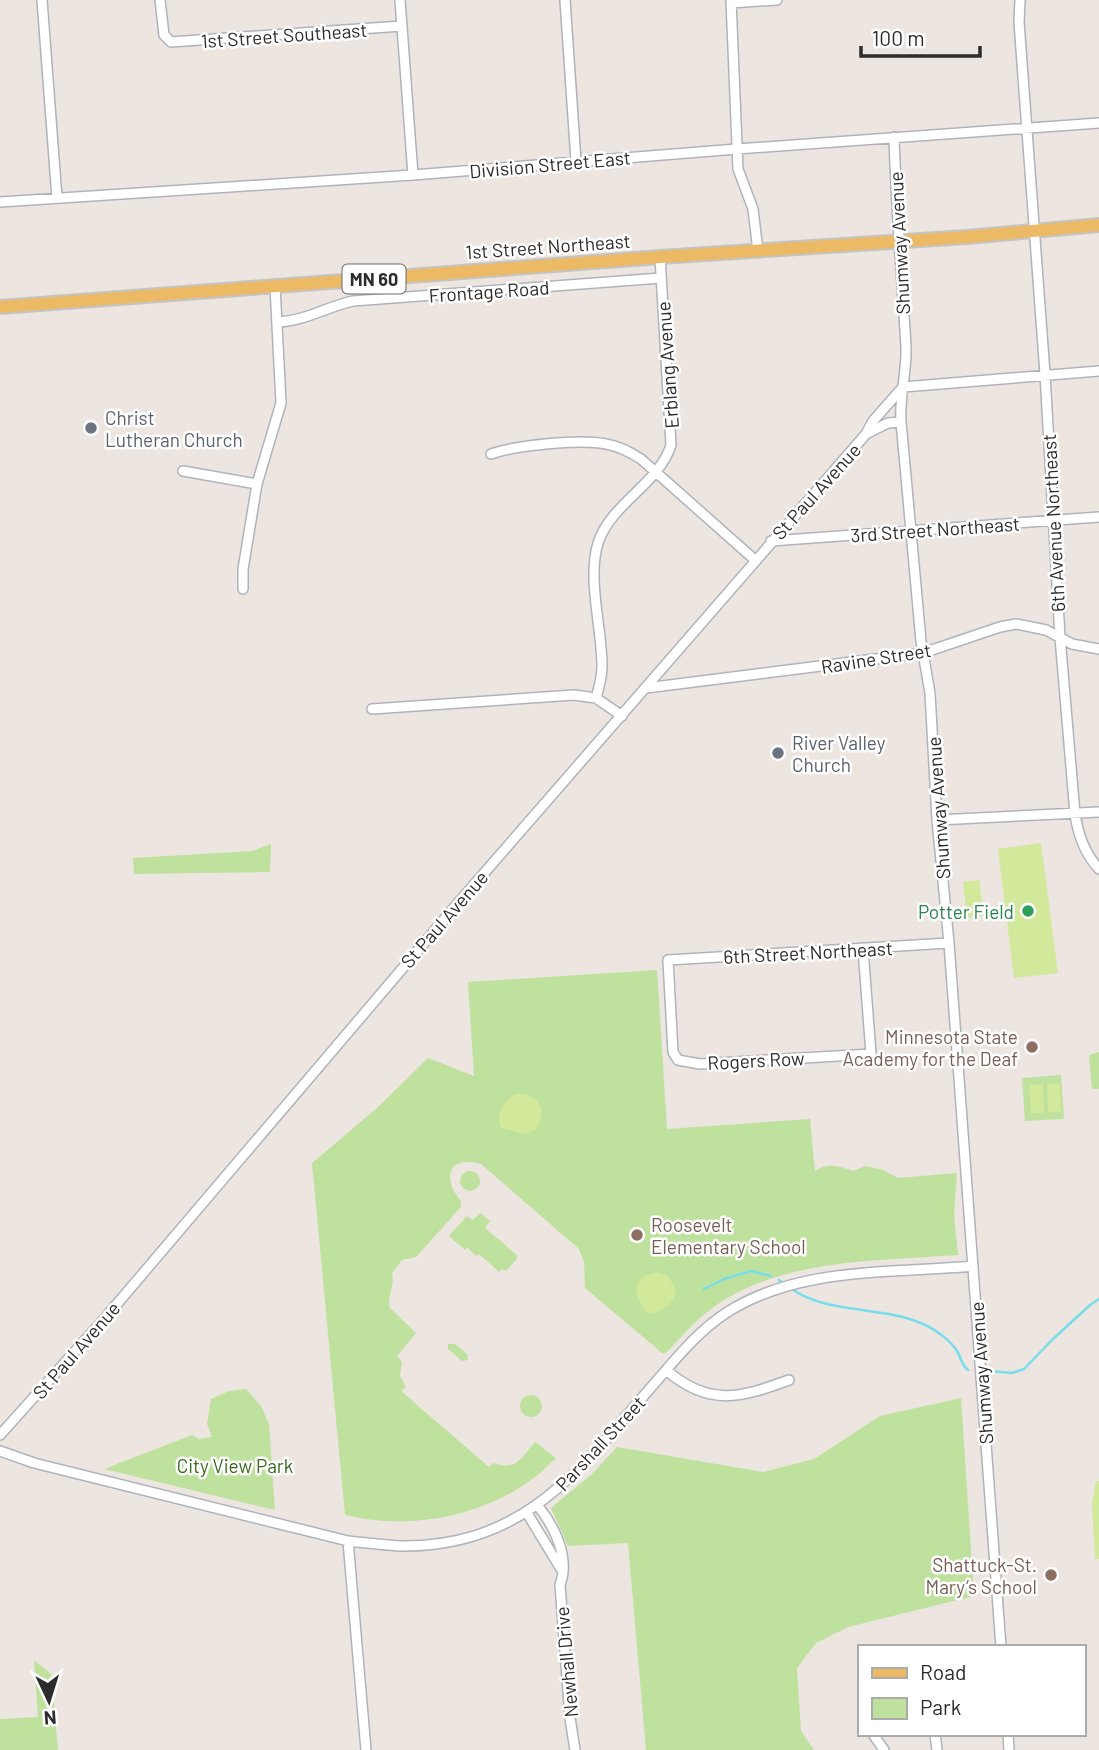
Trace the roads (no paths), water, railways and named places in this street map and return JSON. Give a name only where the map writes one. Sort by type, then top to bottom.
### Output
[{"type":"main road","name":"1st Street Northeast","points":[[0,307],[660,257],[1034,232],[1099,225]]},
{"type":"street","points":[[42,0],[57,198]]},
{"type":"street","name":"1st Street Southeast","points":[[160,0],[163,30],[167,40],[176,43],[402,26]]},
{"type":"street","points":[[400,0],[413,175]]},
{"type":"street","points":[[565,0],[576,161]]},
{"type":"street","points":[[758,251],[753,209],[738,169],[731,1],[777,0]]},
{"type":"street","name":"6th Avenue Northeast","points":[[1020,0],[1019,22],[1045,374],[1060,637],[1075,814],[1078,832],[1086,852],[1099,869]]},
{"type":"street","name":"Division Street East","points":[[0,202],[413,175],[1099,123]]},
{"type":"street","name":"Shumway Avenue","points":[[894,137],[906,348],[901,422],[909,531],[930,693],[937,820],[1001,1645]]},
{"type":"street","name":"Erblang Avenue","points":[[596,698],[603,669],[594,575],[598,541],[611,519],[666,460],[672,438],[660,257]]},
{"type":"street","name":"Frontage Road","points":[[278,322],[307,318],[336,304],[353,301],[661,278]]},
{"type":"street","points":[[243,589],[243,569],[257,484],[281,403],[275,286]]},
{"type":"street","points":[[866,434],[873,421],[903,387],[1099,371]]},
{"type":"street","name":"St Paul Avenue","points":[[0,1435],[105,1318],[459,902],[866,434],[888,423],[901,422]]},
{"type":"street","points":[[491,454],[506,449],[590,442],[625,450],[641,459],[755,560]]},
{"type":"street","points":[[183,471],[257,484]]},
{"type":"street","name":"3rd Street Northeast","points":[[771,541],[1099,516]]},
{"type":"street","name":"Ravine Street","points":[[646,688],[923,653],[1016,624],[1031,625],[1086,649],[1099,649]]},
{"type":"street","points":[[372,709],[574,695],[596,698],[622,716]]},
{"type":"street","points":[[937,820],[1099,812]]},
{"type":"street","name":"6th Street Northeast","points":[[678,1060],[673,1052],[668,960],[948,943]]},
{"type":"street","name":"Rogers Row","points":[[678,1060],[699,1064],[871,1054],[863,949]]},
{"type":"street","name":"Parshall Street","points":[[0,1451],[34,1464],[348,1541],[402,1546],[443,1542],[488,1531],[538,1506],[586,1463],[666,1370],[706,1328],[726,1313],[774,1289],[824,1276],[973,1266]]},
{"type":"street","points":[[666,1370],[690,1388],[720,1397],[754,1394],[789,1380]]},
{"type":"street","name":"Newhall Drive","points":[[538,1506],[555,1533],[561,1552],[564,1574],[559,1585],[575,1750]]},
{"type":"street","points":[[527,1513],[564,1574]]},
{"type":"street","points":[[348,1541],[366,1750]]},
{"type":"waterway","points":[[704,1289],[724,1279],[751,1271],[771,1276]]},
{"type":"waterway","points":[[792,1289],[821,1302],[890,1314],[923,1324],[951,1343],[968,1370]]},
{"type":"waterway","points":[[988,1371],[1012,1373],[1024,1369],[1099,1299]]},
{"type":"place","name":"Christ Lutheran Church","points":[[91,428]]},
{"type":"place","name":"River Valley Church","points":[[778,753]]},
{"type":"place","name":"Potter Field","points":[[1028,911]]},
{"type":"place","name":"Minnesota State Academy for the Deaf","points":[[1032,1047]]},
{"type":"place","name":"Roosevelt Elementary School","points":[[637,1235]]},
{"type":"place","name":"Shattuck-St. Mary’s School","points":[[1051,1575]]},
{"type":"park label","name":"City View Park","points":[[235,1465]]}]
